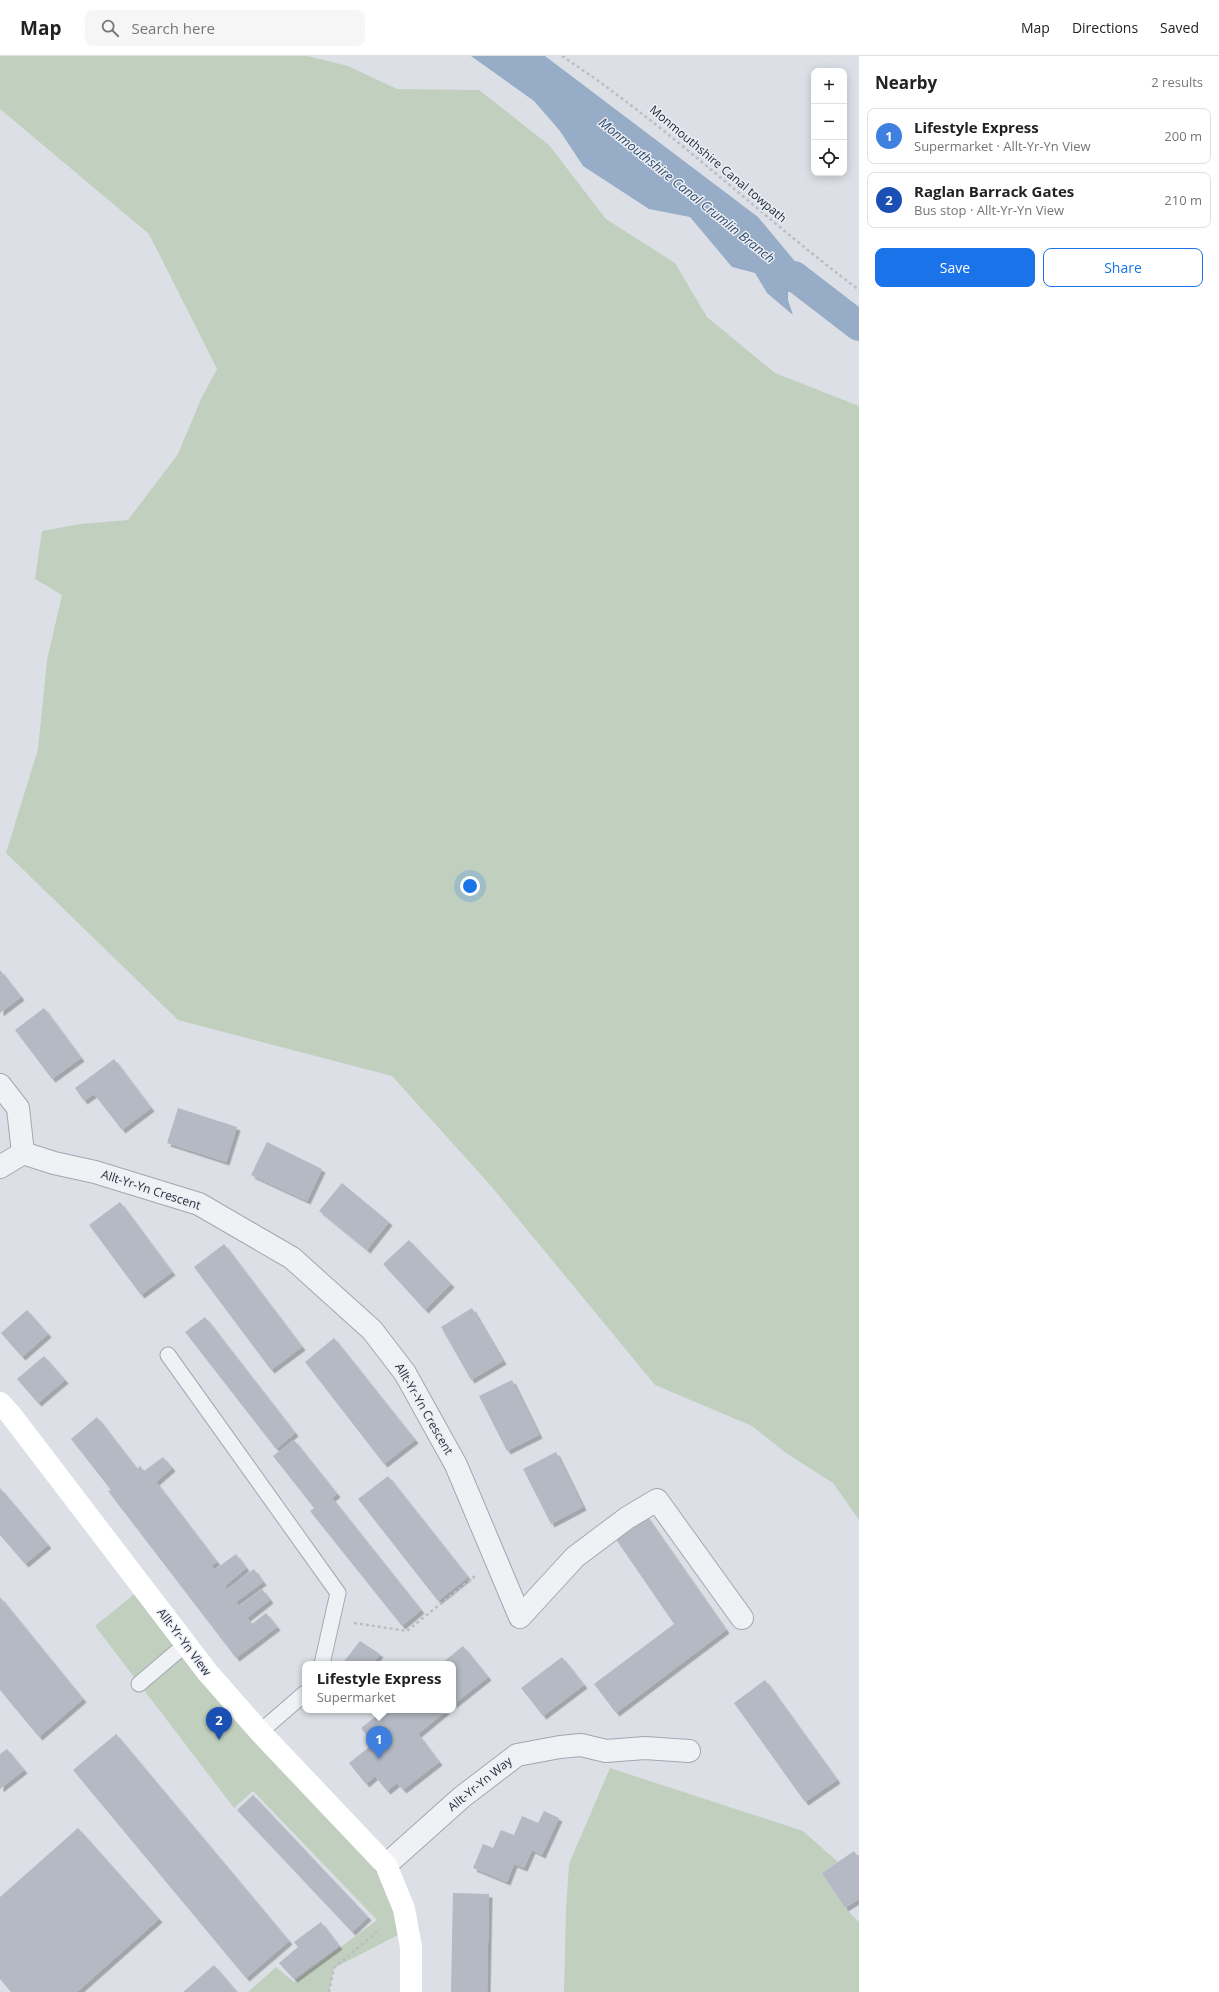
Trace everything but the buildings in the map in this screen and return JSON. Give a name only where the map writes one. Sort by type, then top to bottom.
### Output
[{"type":"street","points":[[0,1085],[18,1108],[23,1153],[0,1167]]},
{"type":"street","name":"Allt-Yr-Yn Crescent","points":[[23,1153],[54,1164],[95,1172],[199,1204],[292,1258],[372,1330],[405,1373],[456,1465],[520,1617],[575,1557],[626,1518],[657,1500],[742,1618]]},
{"type":"street","name":"Allt-Yr-Yn View","points":[[0,1403],[11,1415],[208,1673],[260,1732],[386,1865]]},
{"type":"street","name":"Allt-Yr-Yn Way","points":[[386,1865],[462,1797],[517,1755],[560,1747],[581,1745],[606,1751],[645,1748],[689,1751]]},
{"type":"street","points":[[386,1865],[404,1909],[411,1947],[411,1992]]},
{"type":"lane","points":[[168,1355],[338,1593],[323,1661]]},
{"type":"lane","points":[[139,1684],[186,1644]]},
{"type":"lane","points":[[260,1732],[302,1696]]},
{"type":"path","name":"Monmouthshire Canal towpath","points":[[562,56],[608,86],[677,140],[805,249],[859,290]]},
{"type":"path","points":[[332,1620],[407,1631],[496,1559]]},
{"type":"path","points":[[329,1992],[334,1968],[404,1909]]},
{"type":"green space","points":[[0,56],[307,56],[348,66],[397,89],[479,90],[549,145],[606,219],[675,263],[707,317],[775,373],[859,406],[859,1520],[833,1483],[786,1453],[752,1426],[655,1385],[491,1186],[392,1076],[178,1020],[6,853],[38,749],[47,660],[62,595],[35,579],[42,531],[80,524],[128,520],[178,454],[201,399],[217,369],[149,234],[0,109]]},
{"type":"green space","points":[[143,1587],[386,1865],[408,1930],[334,1968],[329,1992],[248,1992],[276,1967],[294,1982],[377,1920],[253,1791],[234,1808],[95,1626]]},
{"type":"green space","points":[[610,1768],[803,1831],[838,1862],[822,1873],[845,1908],[859,1922],[859,1992],[564,1992],[566,1909],[569,1864]]},
{"type":"water","points":[[471,56],[545,56],[758,217],[828,301],[799,291],[788,292],[788,300],[793,315],[767,293],[755,273],[732,267],[690,217],[649,209],[583,166],[560,131],[534,101]]},
{"type":"waterway","name":"Monmouthshire Canal Crumlin Branch","points":[[794,276],[859,326]]},
{"type":"place","name":"Raglan Barrack Gates","points":[[219,1740]]},
{"type":"place","name":"Lifestyle Express","points":[[379,1759]]}]
